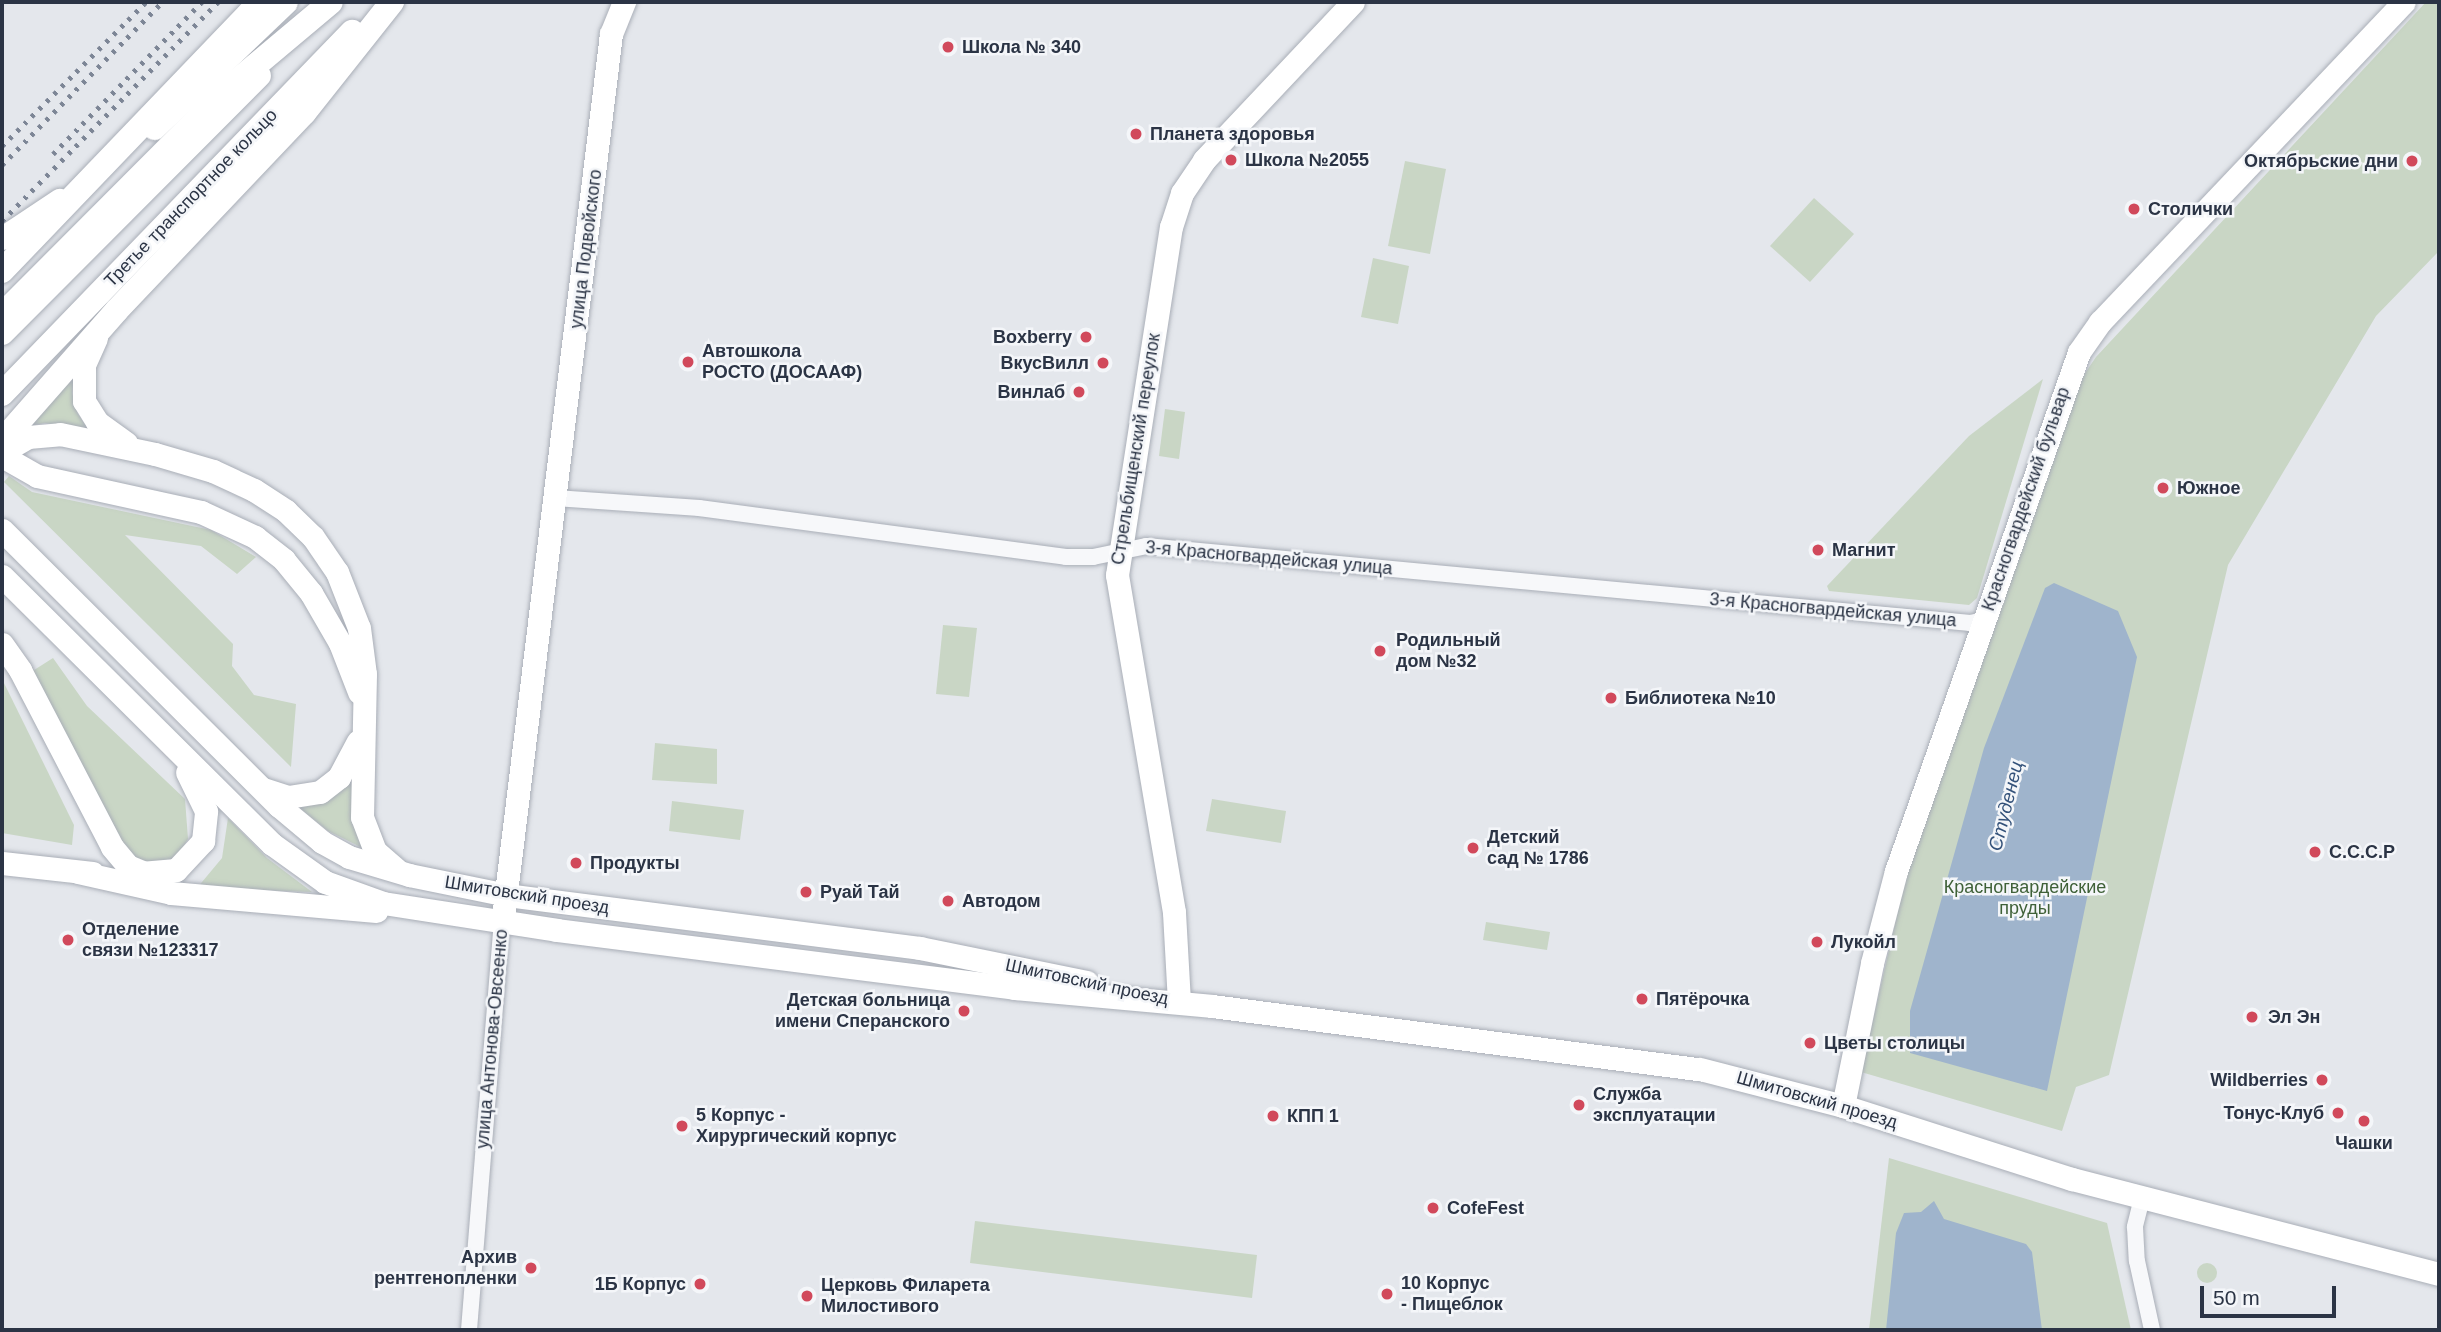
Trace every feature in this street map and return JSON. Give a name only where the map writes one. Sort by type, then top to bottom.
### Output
[{"type":"main road","points":[[2,271],[260,2]]},
{"type":"main road","points":[[2,282],[286,2]]},
{"type":"main road","name":"Третье транспортное кольцо","points":[[2,394],[380,2]]},
{"type":"main road","points":[[257,785],[288,797],[320,792],[345,769],[361,722],[351,669],[327,618],[298,576],[262,541],[201,512],[49,480],[2,454],[25,429],[117,310],[304,113],[392,2]]},
{"type":"main road","name":"улица Подвойского","points":[[556,498],[611,34],[624,2]]},
{"type":"main road","name":"Стрельбищенский переулок","points":[[1180,1002],[1174,912],[1118,585],[1120,549],[1171,227],[1182,193],[1225,136],[1353,2]]},
{"type":"main road","name":"Красногвардейский бульвар","points":[[1843,1106],[1872,963],[1896,872],[2079,352],[2100,321],[2394,5]]},
{"type":"main road","points":[[2,315],[225,91],[325,9]]},
{"type":"main road","points":[[2,333],[325,9]]},
{"type":"main road","points":[[2,239],[41,215],[139,128]]},
{"type":"main road","points":[[117,310],[84,365],[84,401],[106,430],[155,454]]},
{"type":"main road","points":[[2,441],[25,429],[155,454],[213,471],[254,490],[286,511],[313,537],[342,582],[359,628],[364,659],[360,804],[365,828],[382,859],[409,875]]},
{"type":"main road","name":"улица Антонова-Овсеенко","points":[[502,922],[556,498]]},
{"type":"main road","name":"Шмитовский проезд","points":[[2,530],[257,785],[330,847],[409,875],[506,895],[920,948],[1180,1002]]},
{"type":"main road","name":"Шмитовский проезд","points":[[2,576],[272,844],[325,881],[383,902],[502,922],[1015,988],[1180,1002],[1700,1069],[1843,1106],[2142,1198],[2439,1275]]},
{"type":"main road","points":[[2,645],[20,670],[112,847],[128,866],[153,875]]},
{"type":"main road","points":[[2,863],[78,872],[153,875],[184,865],[206,831],[202,798],[174,748]]},
{"type":"main road","points":[[78,872],[183,895],[502,922]]},
{"type":"street","name":"3-я Красногвардейская улица","points":[[556,498],[699,509],[1066,556],[1093,557],[1120,549],[1146,546],[1970,622],[1984,620]]},
{"type":"street","name":"улица Антонова-Овсеенко","points":[[469,1330],[502,922]]},
{"type":"street","points":[[2142,1198],[2134,1227],[2137,1261],[2152,1330]]},
{"type":"green space","name":"Красногвардейские пруды","points":[[2426,2],[2439,2],[2439,251],[2376,316],[2228,565],[2109,1075],[2076,1087],[2062,1131],[1861,1072],[1909,863],[2077,385],[2096,357]]},
{"type":"green space","points":[[1405,161],[1446,169],[1430,254],[1388,246]]},
{"type":"green space","points":[[1814,198],[1854,234],[1810,282],[1770,246]]},
{"type":"green space","points":[[1373,258],[1409,266],[1398,324],[1361,317]]},
{"type":"green space","points":[[75,370],[72,393],[78,414],[88,429],[45,423],[29,426]]},
{"type":"green space","points":[[2043,379],[1977,598],[1969,605],[1829,591],[1827,586],[1969,436]]},
{"type":"green space","points":[[1165,409],[1185,412],[1179,459],[1159,456]]},
{"type":"green space","points":[[9,476],[32,492],[211,530],[256,557],[237,574],[201,546],[125,535],[233,644],[232,666],[254,695],[296,704],[291,767],[4,482]]},
{"type":"green space","points":[[943,625],[977,628],[969,697],[936,694]]},
{"type":"green space","points":[[53,658],[87,706],[185,799],[188,839],[179,854],[167,862],[150,865],[134,857],[120,841],[31,672]]},
{"type":"green space","points":[[2,679],[74,825],[72,845],[2,833]]},
{"type":"green space","points":[[655,743],[717,749],[717,784],[652,780]]},
{"type":"green space","points":[[357,771],[371,852],[328,831],[292,802]]},
{"type":"green space","points":[[1212,799],[1286,811],[1281,843],[1206,831]]},
{"type":"green space","points":[[672,801],[744,810],[740,840],[669,831]]},
{"type":"green space","points":[[228,818],[267,858],[312,892],[197,888],[222,858]]},
{"type":"green space","points":[[1486,922],[1550,932],[1547,950],[1483,940]]},
{"type":"green space","points":[[1889,1158],[2107,1223],[2131,1330],[1869,1330]]},
{"type":"green space","points":[[975,1221],[1257,1255],[1252,1298],[970,1263]]},
{"type":"green space","points":[[2207,1263],[2214,1266],[2217,1273],[2214,1280],[2207,1283],[2200,1280],[2197,1273],[2200,1266]]},
{"type":"water","name":"Студенец","points":[[2054,583],[2118,611],[2137,657],[2047,1091],[1910,1053],[1910,1011],[1984,748],[2045,588]]},
{"type":"water","points":[[1934,1201],[1944,1219],[2026,1244],[2032,1252],[2042,1330],[1886,1330],[1896,1233],[1904,1213],[1921,1212]]},
{"type":"railway","points":[[2,146],[146,2]]},
{"type":"railway","points":[[2,165],[162,2]]},
{"type":"railway","points":[[53,154],[202,2]]},
{"type":"railway","points":[[2,221],[218,2]]},
{"type":"place","name":"Школа № 340","points":[[948,47]]},
{"type":"place","name":"Планета здоровья","points":[[1136,134]]},
{"type":"place","name":"Школа №2055","points":[[1231,160]]},
{"type":"place","name":"Октябрьские дни","points":[[2412,161]]},
{"type":"place","name":"Столички","points":[[2134,209]]},
{"type":"place","name":"Boxberry","points":[[1086,337]]},
{"type":"place","name":"Автошкола РОСТО (ДОСААФ)","points":[[688,362]]},
{"type":"place","name":"ВкусВилл","points":[[1103,363]]},
{"type":"place","name":"Винлаб","points":[[1079,392]]},
{"type":"place","name":"Южное","points":[[2163,488]]},
{"type":"place","name":"Магнит","points":[[1818,550]]},
{"type":"place","name":"Родильный дом №32","points":[[1380,651]]},
{"type":"place","name":"Библиотека №10","points":[[1611,698]]},
{"type":"place","name":"Детский сад № 1786","points":[[1473,848]]},
{"type":"place","name":"С.С.С.Р","points":[[2315,852]]},
{"type":"place","name":"Продукты","points":[[576,863]]},
{"type":"place","name":"Руай Тай","points":[[806,892]]},
{"type":"place","name":"Автодом","points":[[948,901]]},
{"type":"place","name":"Отделение связи №123317","points":[[68,940]]},
{"type":"place","name":"Лукойл","points":[[1817,942]]},
{"type":"place","name":"Пятёрочка","points":[[1642,999]]},
{"type":"place","name":"Детская больница имени Сперанского","points":[[964,1011]]},
{"type":"place","name":"Эл Эн","points":[[2252,1017]]},
{"type":"place","name":"Цветы столицы","points":[[1810,1043]]},
{"type":"place","name":"Wildberries","points":[[2322,1080]]},
{"type":"place","name":"Служба эксплуатации","points":[[1579,1105]]},
{"type":"place","name":"Тонус-Клуб","points":[[2338,1113]]},
{"type":"place","name":"КПП 1","points":[[1273,1116]]},
{"type":"place","name":"Чашки","points":[[2364,1121]]},
{"type":"place","name":"5 Корпус - Хирургический корпус","points":[[682,1126]]},
{"type":"place","name":"CofeFest","points":[[1433,1208]]},
{"type":"place","name":"Архив рентгенопленки","points":[[531,1268]]},
{"type":"place","name":"1Б Корпус","points":[[700,1284]]},
{"type":"place","name":"10 Корпус - Пищеблок","points":[[1387,1294]]},
{"type":"place","name":"Церковь Филарета Милостивого","points":[[807,1296]]}]
